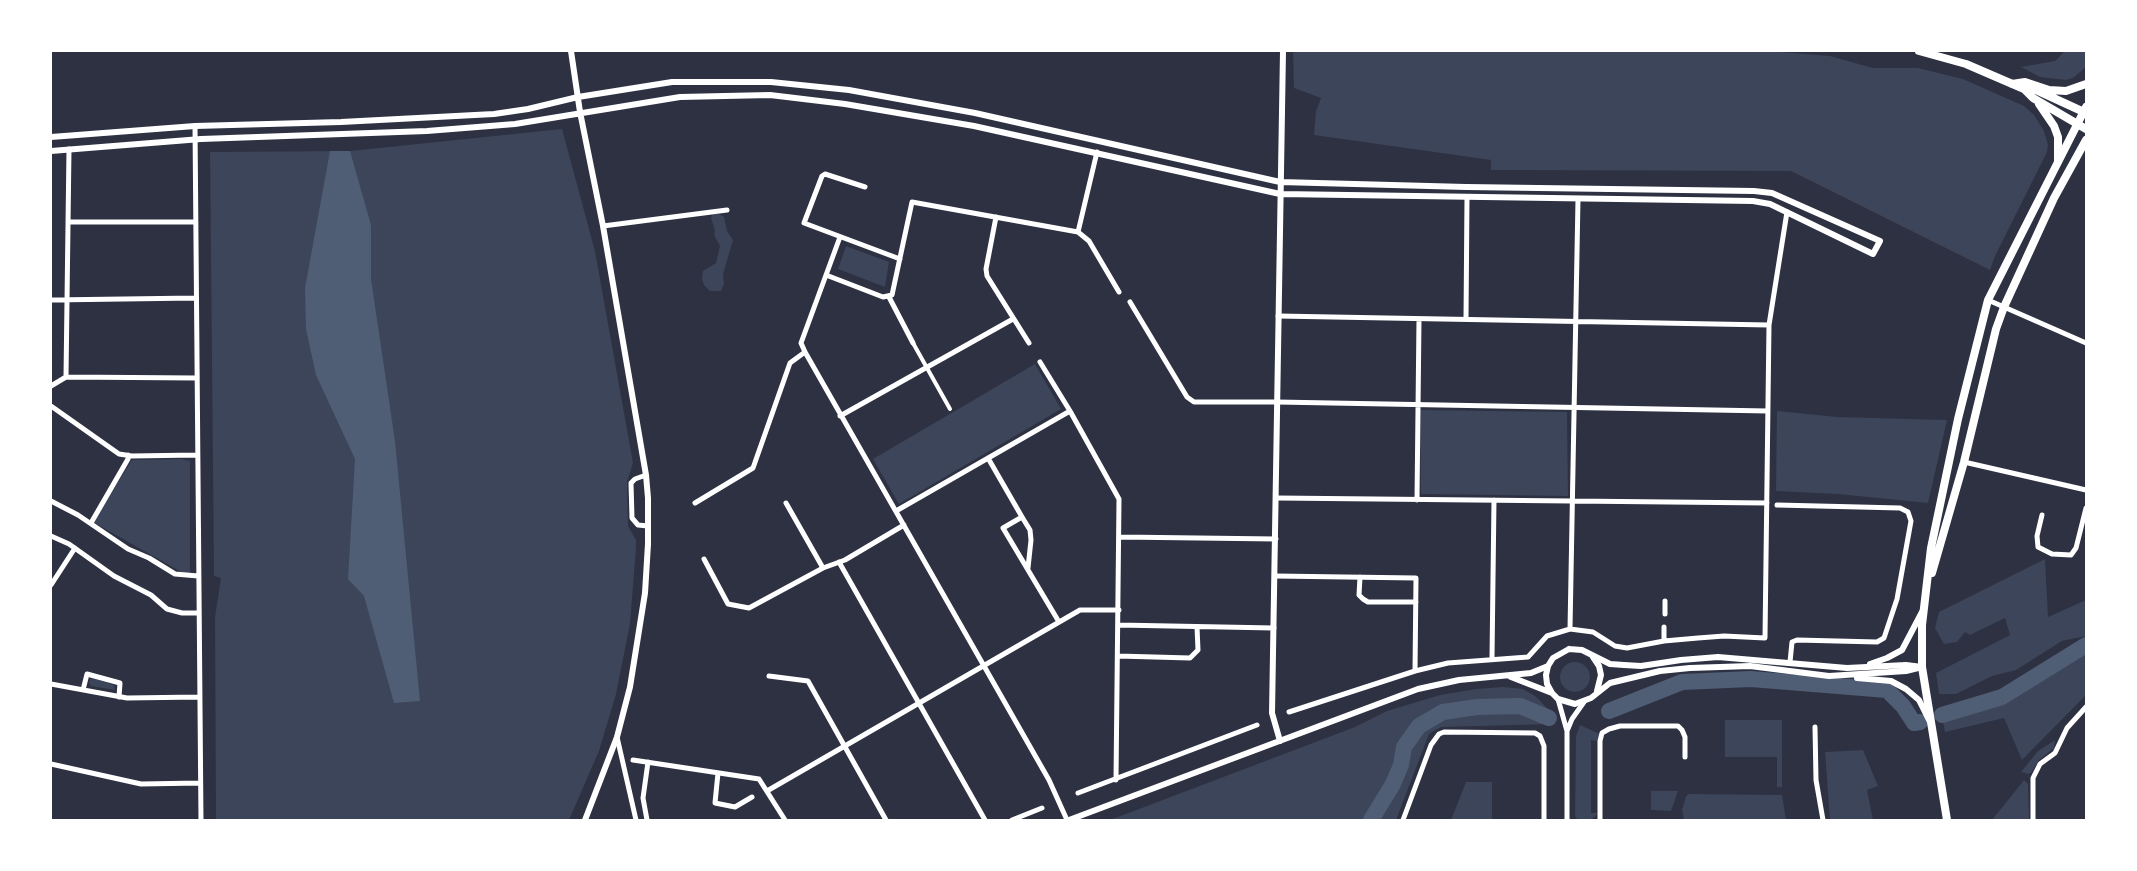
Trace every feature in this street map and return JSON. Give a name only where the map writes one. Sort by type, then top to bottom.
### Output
[{"type":"main road","points":[[1919,51],[1966,64],[2024,89],[2037,100],[2086,129]]},
{"type":"main road","points":[[2012,84],[2025,82],[2049,90],[2066,91],[2086,84]]},
{"type":"main road","points":[[1947,820],[1922,667],[1925,594],[1931,548],[1956,428],[1988,300],[2085,111],[2036,90],[2024,89]]},
{"type":"main road","points":[[2037,100],[2058,137],[2058,164]]},
{"type":"main road","points":[[1925,594],[1964,462],[1996,329],[2004,307],[2061,185],[2086,140]]},
{"type":"main road","points":[[2073,164],[2086,156]]},
{"type":"main road","points":[[2050,179],[2061,185]]},
{"type":"street","points":[[571,51],[580,112],[603,226],[646,475],[648,526],[645,593],[630,687],[617,737],[585,820]]},
{"type":"street","points":[[1280,741],[1273,723],[1272,713],[1276,576],[1282,51]]},
{"type":"street","points":[[51,137],[195,126],[350,122],[494,114],[528,109],[578,97],[672,82],[771,82],[849,90],[975,113],[1280,182],[1754,191],[1772,193],[1880,242],[1873,254],[1770,204],[1753,201],[1280,194],[974,126],[845,104],[770,95],[680,97],[515,124],[427,131],[196,139],[51,151]]},
{"type":"street","points":[[770,95],[771,82]]},
{"type":"street","points":[[195,126],[194,222],[201,820]]},
{"type":"street","points":[[66,378],[69,149]]},
{"type":"street","points":[[1078,232],[1097,152]]},
{"type":"street","points":[[865,187],[828,173],[822,176],[804,223],[900,259]]},
{"type":"street","points":[[1466,319],[1467,197]]},
{"type":"street","points":[[1570,629],[1578,199]]},
{"type":"street","points":[[889,297],[893,292],[912,202],[1078,232],[1089,241],[1119,292]]},
{"type":"street","points":[[603,226],[727,210]]},
{"type":"street","points":[[1289,712],[1415,671],[1448,663],[1528,656],[1546,636],[1570,629],[1593,632],[1615,646],[1627,648],[1664,640],[1724,636],[1765,638],[1770,325],[1787,212]]},
{"type":"street","points":[[996,217],[986,269],[987,276],[1028,343]]},
{"type":"street","points":[[69,222],[194,222]]},
{"type":"street","points":[[840,236],[801,343],[840,416],[1049,780],[1068,820],[1425,687],[1480,677],[1531,673],[1548,666]]},
{"type":"street","points":[[826,275],[883,297],[889,297]]},
{"type":"street","points":[[889,297],[950,409]]},
{"type":"street","points":[[51,300],[196,298]]},
{"type":"street","points":[[1988,300],[2086,343]]},
{"type":"street","points":[[1130,302],[1187,397],[1194,402],[1418,404],[1768,411]]},
{"type":"street","points":[[1278,316],[1770,325]]},
{"type":"street","points":[[1417,500],[1420,318]]},
{"type":"street","points":[[840,416],[1013,319]]},
{"type":"street","points":[[695,503],[753,468],[787,370],[795,358],[805,352]]},
{"type":"street","points":[[1040,362],[1070,411],[1119,499],[1116,780]]},
{"type":"street","points":[[51,386],[66,378],[196,378]]},
{"type":"street","points":[[51,406],[119,454],[128,456],[197,455]]},
{"type":"street","points":[[896,511],[1070,411]]},
{"type":"street","points":[[91,523],[128,456]]},
{"type":"street","points":[[988,458],[1030,530],[1031,540],[1028,568]]},
{"type":"street","points":[[1964,462],[2086,490]]},
{"type":"street","points":[[646,475],[631,483],[632,518],[638,525],[648,526]]},
{"type":"street","points":[[1277,498],[1767,503]]},
{"type":"street","points":[[1492,658],[1494,500]]},
{"type":"street","points":[[51,501],[91,523],[128,549],[155,561],[175,574],[198,576]]},
{"type":"street","points":[[786,503],[823,568]]},
{"type":"street","points":[[1778,505],[1900,508],[1908,512],[1911,521],[1897,599],[1884,638],[1877,642],[1797,640],[1792,642],[1790,662]]},
{"type":"street","points":[[2042,515],[2036,536],[2038,547],[2052,554],[2071,554],[2076,548],[2086,508]]},
{"type":"street","points":[[1022,517],[1003,528],[1059,622]]},
{"type":"street","points":[[704,559],[728,604],[749,608],[823,568],[839,562],[904,525]]},
{"type":"street","points":[[51,536],[75,548],[114,576],[152,595],[167,609],[182,613],[198,613]]},
{"type":"street","points":[[1120,537],[1276,539]]},
{"type":"street","points":[[51,585],[75,548]]},
{"type":"street","points":[[839,562],[985,820]]},
{"type":"street","points":[[1276,576],[1416,578],[1415,671]]},
{"type":"street","points":[[1360,577],[1360,595],[1362,599],[1368,602],[1416,602]]},
{"type":"street","points":[[1665,601],[1665,614]]},
{"type":"street","points":[[769,794],[844,747],[1080,610],[1118,610]]},
{"type":"street","points":[[1847,668],[1876,663],[1902,650],[1924,610]]},
{"type":"street","points":[[1118,625],[1274,628]]},
{"type":"street","points":[[1118,656],[1190,658],[1198,650],[1198,627]]},
{"type":"street","points":[[1664,627],[1664,640]]},
{"type":"street","points":[[1584,702],[1575,704],[1558,699],[1547,684],[1548,666],[1553,658],[1569,649],[1588,653],[1610,664],[1624,666],[1642,666],[1718,657],[1847,668],[1906,665],[1922,667]]},
{"type":"street","points":[[1588,653],[1595,658],[1601,675],[1597,692]]},
{"type":"street","points":[[1567,731],[1572,719],[1584,702],[1610,683],[1618,680],[1690,668],[1750,666],[1829,676],[1891,681],[1906,689],[1919,700],[1932,726]]},
{"type":"street","points":[[1829,676],[1906,671],[1922,667]]},
{"type":"street","points":[[83,690],[87,674],[120,683],[119,697]]},
{"type":"street","points":[[769,676],[808,681],[886,820]]},
{"type":"street","points":[[1508,676],[1552,693]]},
{"type":"street","points":[[51,684],[127,698],[199,697]]},
{"type":"street","points":[[1558,699],[1567,731],[1567,820]]},
{"type":"street","points":[[2033,820],[2032,778],[2040,764],[2056,753],[2067,728],[2086,707]]},
{"type":"street","points":[[1078,793],[1257,725]]},
{"type":"street","points":[[1600,820],[1600,741],[1602,733],[1620,726],[1678,726],[1685,737],[1685,757]]},
{"type":"street","points":[[1815,727],[1816,780],[1823,820]]},
{"type":"street","points":[[1403,820],[1431,744],[1439,734],[1444,732],[1535,733],[1540,736],[1544,746],[1544,820]]},
{"type":"street","points":[[617,737],[636,820]]},
{"type":"street","points":[[633,760],[759,779],[785,820]]},
{"type":"street","points":[[647,820],[643,798],[648,762]]},
{"type":"street","points":[[51,764],[141,784],[200,783]]},
{"type":"street","points":[[718,773],[715,803],[735,807],[752,797]]},
{"type":"street","points":[[1012,820],[1042,808]]},
{"type":"shaded area","points":[[1293,51],[1768,51],[1830,56],[1873,68],[1918,68],[1963,79],[2024,106],[2034,115],[2044,131],[2048,145],[2047,152],[1995,256],[1990,270],[1791,171],[1491,170],[1491,160],[1314,135],[1316,111],[1321,98],[1294,88]]},
{"type":"shaded area","points":[[2065,51],[2086,51],[2086,67],[2073,78],[2066,80],[2040,77],[2021,67],[2055,61]]},
{"type":"shaded area","points":[[562,129],[595,251],[633,463],[627,482],[628,526],[636,540],[630,624],[616,694],[599,751],[569,820],[216,820],[215,617],[221,578],[214,576],[210,152],[350,151]]},
{"type":"shaded area","points":[[330,151],[350,151],[371,225],[371,279],[395,441],[420,701],[394,703],[364,596],[348,579],[355,459],[316,375],[306,329],[305,288]]},
{"type":"shaded area","points":[[713,214],[719,214],[724,217],[727,231],[733,240],[723,274],[724,284],[721,291],[710,291],[704,285],[702,279],[703,271],[716,263],[720,246],[714,235],[715,231],[711,218]]},
{"type":"shaded area","points":[[846,246],[889,262],[885,287],[838,269]]},
{"type":"shaded area","points":[[1035,364],[1061,409],[899,504],[873,459]]},
{"type":"shaded area","points":[[1420,410],[1567,412],[1568,496],[1421,494]]},
{"type":"shaded area","points":[[1777,411],[1837,417],[1947,420],[1928,503],[1838,494],[1776,491]]},
{"type":"shaded area","points":[[181,459],[190,461],[190,577],[93,522],[132,460]]},
{"type":"shaded area","points":[[2045,559],[2048,617],[2086,600],[2086,636],[2062,641],[2016,670],[1992,676],[1956,694],[1939,694],[1936,673],[2010,635],[2005,618],[1970,635],[1965,632],[1957,642],[1944,644],[1935,628],[1939,612]]},
{"type":"shaded area","points":[[2086,651],[2086,695],[2022,760],[2004,718],[1945,732],[1941,711],[1944,709],[1986,697],[2050,661]]},
{"type":"shaded area","points":[[1575,662],[1581,663],[1589,671],[1589,683],[1581,691],[1575,692],[1569,691],[1561,683],[1560,677],[1561,671],[1569,663]]},
{"type":"shaded area","points":[[93,678],[114,685],[115,690],[91,686],[89,683],[90,679]]},
{"type":"shaded area","points":[[1503,687],[1523,689],[1535,696],[1552,713],[1555,724],[1441,727],[1429,734],[1396,820],[1110,820],[1355,727],[1387,711],[1440,695]]},
{"type":"shaded area","points":[[1725,720],[1782,720],[1782,787],[1777,787],[1777,757],[1725,757]]},
{"type":"shaded area","points":[[1580,725],[1600,734],[1597,741],[1591,740],[1591,813],[1598,813],[1592,819],[1577,819],[1575,815],[1576,736]]},
{"type":"shaded area","points":[[2055,740],[2054,748],[2039,760],[2031,773],[2021,772],[2038,751]]},
{"type":"shaded area","points":[[1863,750],[1878,786],[1867,790],[1873,820],[1830,820],[1825,752]]},
{"type":"shaded area","points":[[2024,780],[2028,784],[2029,820],[1992,820]]},
{"type":"shaded area","points":[[1466,782],[1492,782],[1492,820],[1451,820]]},
{"type":"shaded area","points":[[1651,791],[1678,791],[1671,811],[1651,810]]},
{"type":"shaded area","points":[[1689,794],[1782,795],[1786,820],[1684,820],[1682,810],[1686,796]]},
{"type":"waterway","points":[[1942,715],[2002,697],[2086,645]]},
{"type":"waterway","points":[[1609,711],[1682,682],[1751,679],[1887,690],[1903,706],[1914,723],[1920,722]]},
{"type":"waterway","points":[[1371,820],[1393,784],[1401,765],[1404,747],[1419,726],[1443,712],[1477,707],[1520,706],[1549,718]]}]
